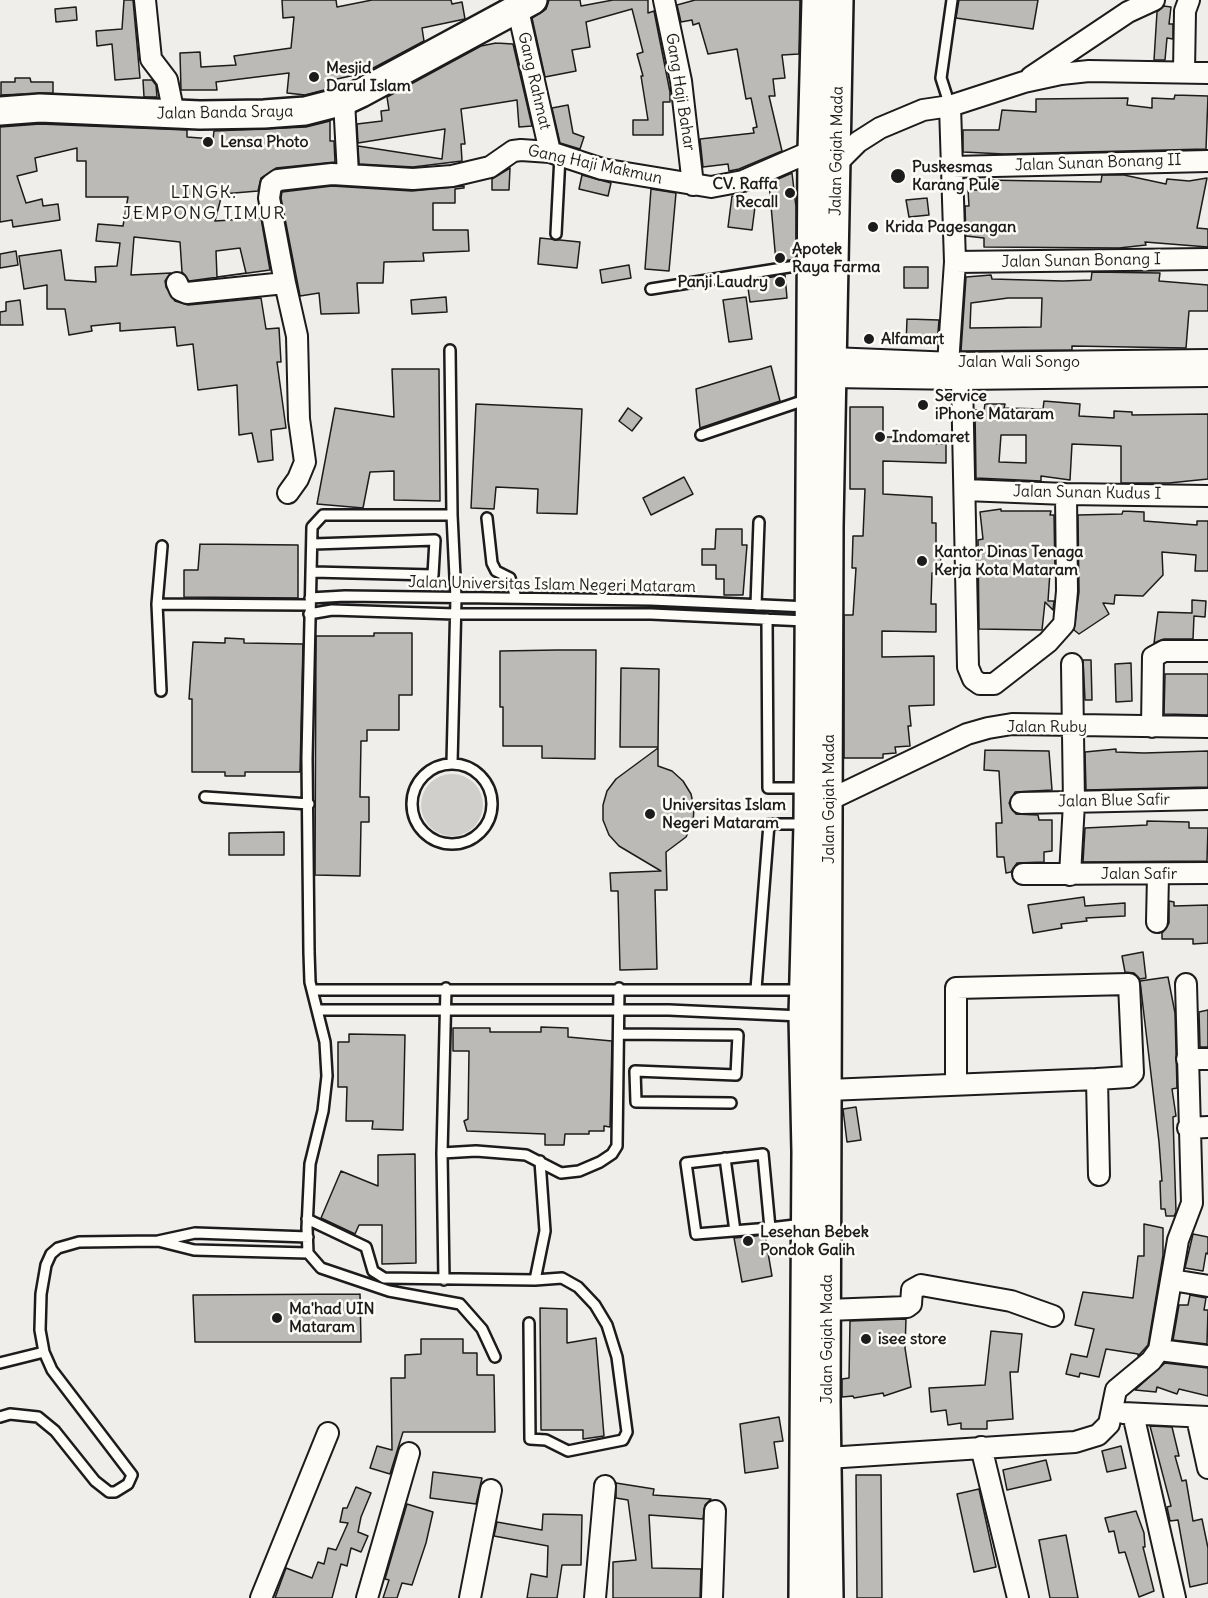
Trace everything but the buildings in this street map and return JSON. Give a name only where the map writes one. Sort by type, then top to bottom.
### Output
[{"type":"main road","name":"Jalan Gajah Mada","points":[[803,1598],[806,1224],[828,1090],[818,794],[809,614],[831,367],[812,151],[816,0]]},
{"type":"main road","name":"Jalan Gajah Mada","points":[[829,1598],[826,1458],[827,1310],[817,1151],[803,1003],[808,824],[818,794],[820,478],[810,398],[822,264],[837,163],[839,0]]},
{"type":"main road","name":"Jalan Banda Sraya","points":[[0,111],[40,108],[174,114],[274,114],[305,111],[344,101],[525,5]]},
{"type":"street","points":[[145,0],[151,59],[167,80],[174,114]]},
{"type":"street","name":"Gang Haji Bahar","points":[[664,0],[681,81],[693,184]]},
{"type":"street","points":[[1024,82],[1133,4],[1154,0]]},
{"type":"street","points":[[1184,71],[1184,23],[1189,0]]},
{"type":"street","name":"Gang Rahmat","points":[[525,5],[555,154]]},
{"type":"street","points":[[837,163],[858,142],[880,128],[923,110],[950,106],[1024,82],[1089,71],[1208,73]]},
{"type":"street","points":[[344,101],[348,174]]},
{"type":"street","points":[[950,106],[954,262],[952,373],[965,490],[968,667],[977,683],[985,686],[994,684],[1048,642],[1064,624],[1067,591],[1065,494]]},
{"type":"street","name":"Gang Haji Makmun","points":[[285,283],[269,198],[271,185],[278,180],[348,174],[412,179],[452,176],[490,167],[516,151],[555,154],[602,169],[693,184],[732,184],[812,151]]},
{"type":"street","name":"Jalan Sunan Bonang II","points":[[952,167],[1208,161]]},
{"type":"street","name":"Jalan Sunan Bonang I","points":[[954,262],[1208,259]]},
{"type":"street","points":[[177,283],[180,290],[187,293],[285,283],[297,336],[299,418],[305,462],[298,479],[288,493]]},
{"type":"street","name":"Jalan Wali Songo","points":[[952,373],[1208,360]]},
{"type":"street","name":"Jalan Wali Songo","points":[[831,367],[952,373],[1208,376]]},
{"type":"street","name":"Jalan Sunan Kudus I","points":[[965,490],[1208,496]]},
{"type":"street","points":[[1152,727],[1152,657],[1164,651],[1208,651]]},
{"type":"street","points":[[1070,875],[1074,803],[1072,664]]},
{"type":"street","name":"Jalan Ruby","points":[[818,794],[967,734],[1012,724],[1208,728]]},
{"type":"street","name":"Jalan Blue Safir","points":[[1021,803],[1208,799]]},
{"type":"street","name":"Jalan Safir","points":[[1023,874],[1208,873]]},
{"type":"street","points":[[1157,922],[1158,875]]},
{"type":"street","points":[[828,1090],[1129,1077],[1133,1073],[1129,984],[956,988],[956,1083]]},
{"type":"street","points":[[826,1458],[1083,1441],[1104,1430],[1109,1424],[1116,1390],[1151,1361],[1159,1350],[1178,1240],[1200,1202],[1198,1127],[1187,1059],[1186,984]]},
{"type":"street","points":[[1187,1059],[1208,1059]]},
{"type":"street","points":[[1097,1079],[1099,1175]]},
{"type":"street","points":[[1172,1280],[1208,1286]]},
{"type":"street","points":[[827,1310],[907,1307],[911,1304],[912,1290],[921,1285],[1011,1301],[1053,1316]]},
{"type":"street","points":[[1159,1350],[1208,1356]]},
{"type":"street","points":[[1111,1413],[1202,1417],[1208,1468]]},
{"type":"street","points":[[1133,1413],[1175,1598]]},
{"type":"street","points":[[261,1598],[328,1433]]},
{"type":"street","points":[[981,1447],[1018,1598]]},
{"type":"street","points":[[367,1598],[409,1453]]},
{"type":"street","points":[[596,1598],[605,1486]]},
{"type":"street","points":[[470,1598],[491,1490]]},
{"type":"street","points":[[712,1598],[715,1511]]},
{"type":"lane","points":[[950,106],[941,78],[952,0]]},
{"type":"lane","points":[[555,154],[556,234]]},
{"type":"lane","points":[[651,289],[822,264]]},
{"type":"lane","points":[[450,350],[452,515],[456,598],[452,763]]},
{"type":"lane","points":[[701,435],[810,398]]},
{"type":"lane","points":[[452,515],[322,515],[312,527],[309,606],[309,952],[313,990],[325,1042],[327,1076],[323,1111],[310,1164],[308,1253],[321,1268],[366,1285],[460,1304],[482,1329],[495,1357]]},
{"type":"lane","points":[[488,518],[492,563],[496,571],[510,578],[516,598]]},
{"type":"lane","points":[[756,605],[759,522]]},
{"type":"lane","points":[[312,572],[433,575],[435,540],[313,544]]},
{"type":"lane","points":[[161,691],[157,604],[162,546]]},
{"type":"lane","name":"Jalan Universitas Islam Negeri Mataram","points":[[309,606],[456,598],[651,600],[756,605],[809,614]]},
{"type":"lane","points":[[157,604],[309,606]]},
{"type":"lane","name":"Jalan Universitas Islam Negeri Mataram","points":[[309,606],[332,610],[455,614],[651,614],[766,619],[809,614]]},
{"type":"lane","points":[[766,619],[768,788],[818,794]]},
{"type":"lane","points":[[452,763],[475,770],[484,778],[492,801],[487,825],[478,836],[451,845],[437,842],[425,835],[416,824],[411,811],[411,797],[416,784],[425,773],[438,766],[452,763]]},
{"type":"lane","points":[[205,797],[309,804]]},
{"type":"lane","points":[[756,989],[770,824],[808,824]]},
{"type":"lane","points":[[444,1280],[442,1068],[446,988]]},
{"type":"lane","points":[[442,1152],[510,1153],[540,1161],[561,1173],[579,1171],[612,1154],[617,1146],[621,1034],[619,988]]},
{"type":"lane","points":[[313,990],[756,989],[803,1003]]},
{"type":"lane","points":[[318,1010],[619,1010],[803,1003]]},
{"type":"lane","points":[[621,1034],[738,1035],[736,1075],[635,1071],[636,1102],[731,1102]]},
{"type":"lane","points":[[770,1228],[763,1154],[686,1163],[696,1234],[770,1228],[806,1224]]},
{"type":"lane","points":[[725,1158],[735,1231]]},
{"type":"lane","points":[[535,1280],[545,1231],[540,1161]]},
{"type":"lane","points":[[307,1219],[366,1246],[373,1271],[384,1278],[444,1280],[562,1278],[578,1287],[595,1305],[607,1325],[618,1357],[627,1431],[623,1440],[568,1451],[546,1440],[530,1439],[529,1323]]},
{"type":"lane","points":[[0,1417],[10,1414],[38,1417],[55,1431],[94,1481],[109,1492],[116,1492],[132,1480],[129,1471],[52,1370],[44,1352],[40,1330],[42,1294],[46,1265],[51,1254],[58,1248],[79,1242],[158,1241],[195,1233],[308,1237]]},
{"type":"lane","points":[[158,1241],[194,1250],[308,1253]]},
{"type":"lane","points":[[0,1363],[44,1352]]},
{"type":"shaded area","points":[[446,774],[458,774],[474,783],[481,793],[483,805],[481,817],[474,827],[458,836],[446,836],[435,831],[426,822],[421,811],[421,799],[426,788],[435,779]]},
{"type":"place","name":"Mesjid Darul Islam","points":[[314,77]]},
{"type":"place","name":"Lensa Photo","points":[[208,142]]},
{"type":"place","name":"Puskesmas Karang Pule","points":[[898,176]]},
{"type":"place","name":"CV. Raffa Recall","points":[[790,193]]},
{"type":"place","name":"Krida Pagesangan","points":[[873,227]]},
{"type":"place","name":"Apotek Raya Farma","points":[[780,258]]},
{"type":"place","name":"Panji Laudry","points":[[780,282]]},
{"type":"place","name":"Alfamart","points":[[869,339]]},
{"type":"place","name":"Service iPhone Mataram","points":[[923,405]]},
{"type":"place","name":"Indomaret","points":[[880,437]]},
{"type":"place","name":"Kantor Dinas Tenaga Kerja Kota Mataram","points":[[922,561]]},
{"type":"place","name":"Universitas Islam Negeri Mataram","points":[[650,814]]},
{"type":"place","name":"Lesehan Bebek Pondok Galih","points":[[748,1241]]},
{"type":"place","name":"Ma'had UIN Mataram","points":[[277,1318]]},
{"type":"place","name":"isee store","points":[[866,1339]]},
{"type":"district","name":"LINGK. JEMPONG TIMUR","points":[[204,203]]}]
